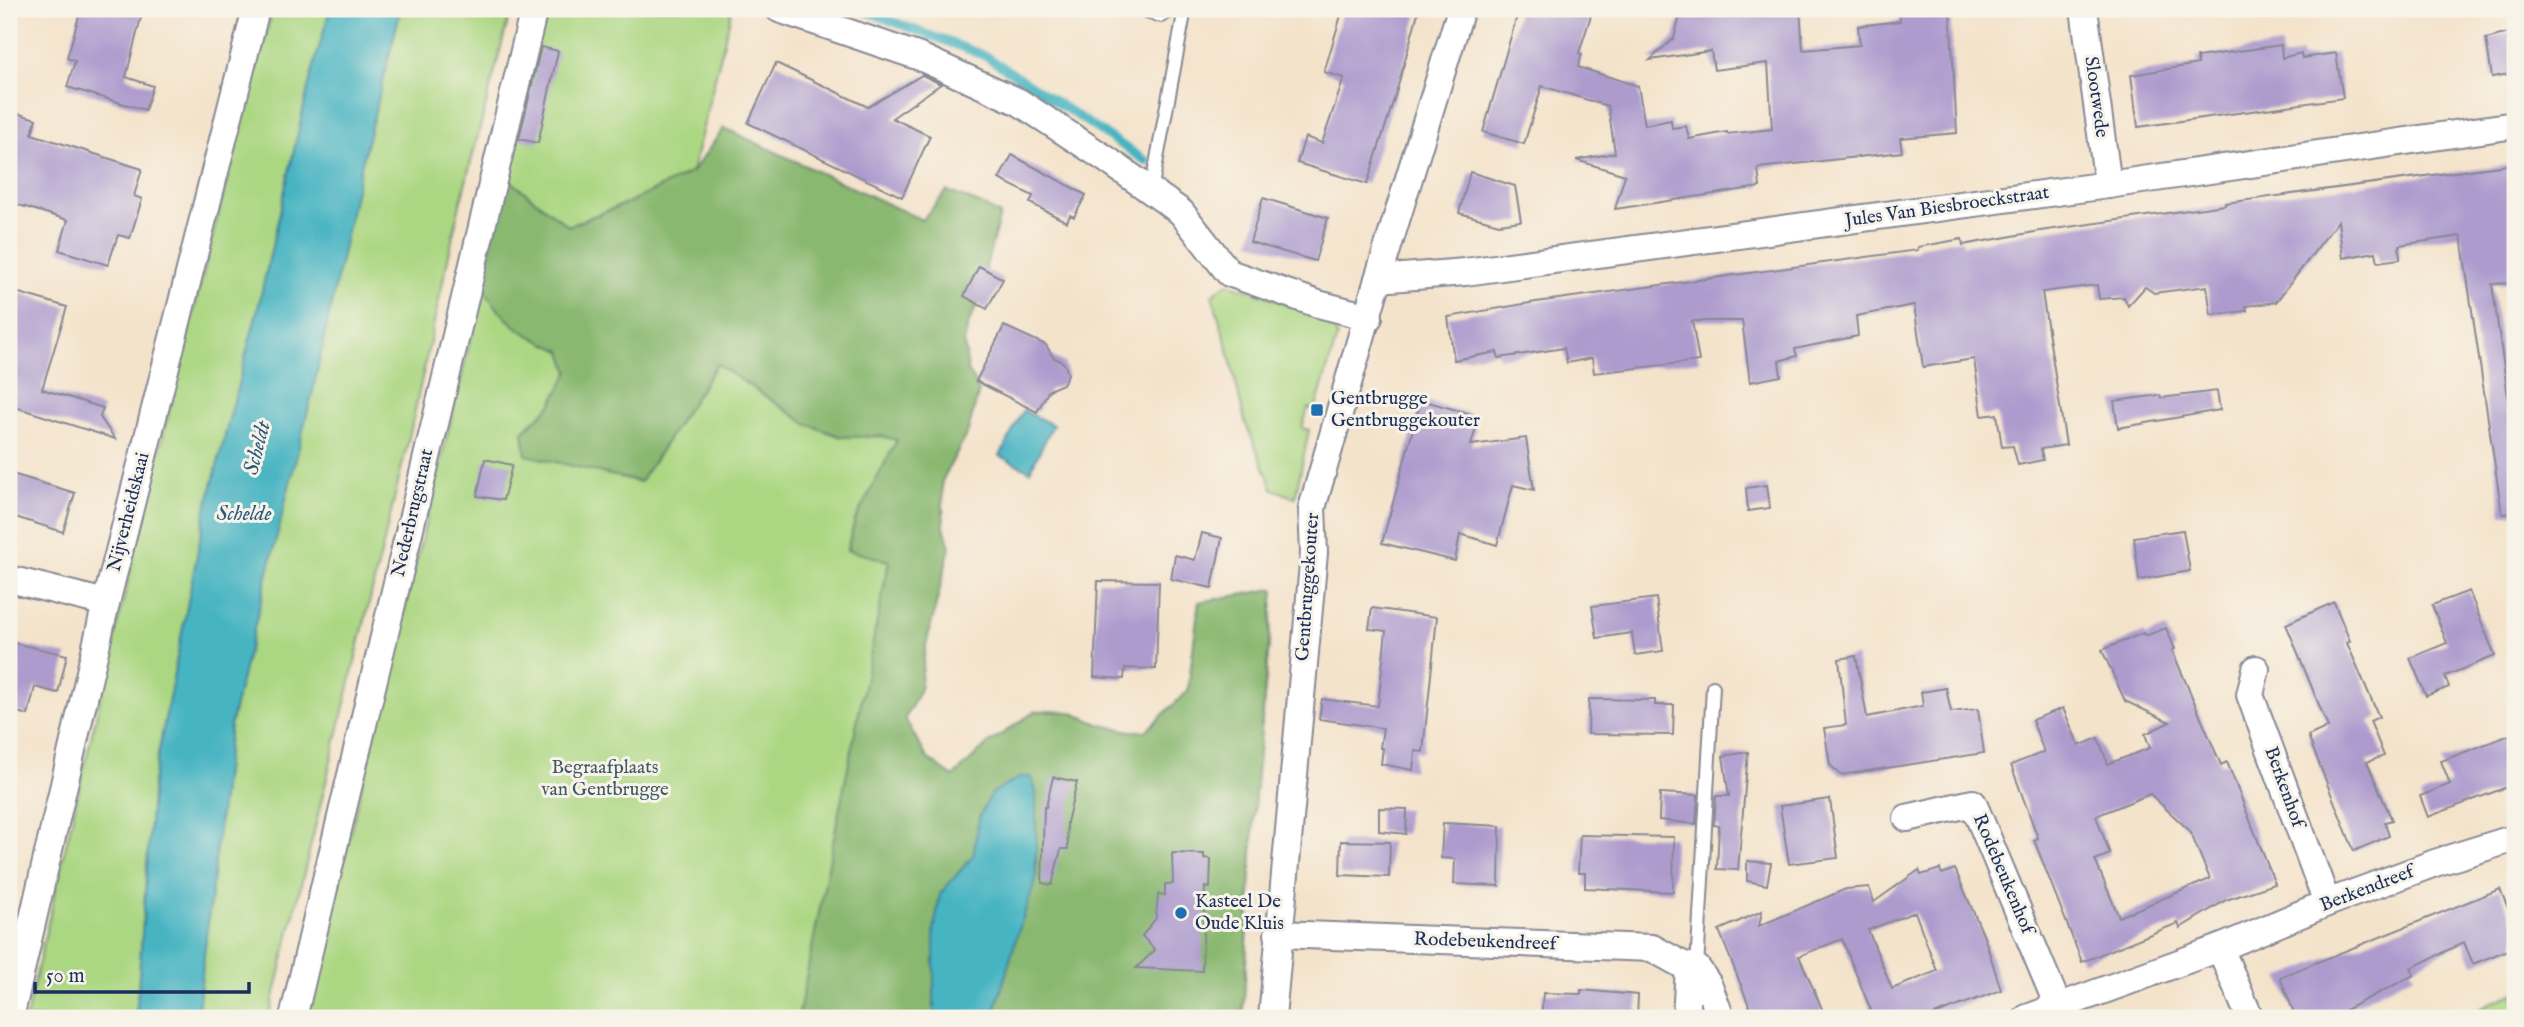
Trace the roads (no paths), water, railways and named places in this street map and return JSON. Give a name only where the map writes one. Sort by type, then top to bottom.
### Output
[{"type":"street","name":"Nijverheidskaai","points":[[10,1018],[106,603],[256,9]]},
{"type":"street","name":"Nederbrugstraat","points":[[293,1018],[534,9]]},
{"type":"street","points":[[779,9],[920,57],[1019,102],[1181,212],[1229,273],[1368,317]]},
{"type":"street","name":"Gentbruggekouter","points":[[1272,1018],[1314,553],[1312,508],[1378,279],[1461,9]]},
{"type":"street","name":"Slootwede","points":[[2084,9],[2109,185]]},
{"type":"street","name":"Jules Van Biesbroeckstraat","points":[[1378,279],[1465,272],[2109,185],[2515,125]]},
{"type":"street","points":[[9,579],[106,603]]},
{"type":"street","name":"Berkenhof","points":[[2256,669],[2250,695],[2327,904]]},
{"type":"street","name":"Rodebeukenhof","points":[[1907,818],[1973,803],[2058,1006]]},
{"type":"street","name":"Berkendreef","points":[[2221,948],[2435,863],[2515,838]]},
{"type":"street","name":"Rodebeukendreef","points":[[1278,934],[1652,948],[1693,967]]},
{"type":"street","points":[[2027,1018],[2221,948],[2250,1018]]},
{"type":"street","points":[[1686,1018],[1693,967]]},
{"type":"street","points":[[1693,967],[1708,984],[1721,1018]]},
{"type":"lane","points":[[1142,9],[1161,16],[1174,9]]},
{"type":"lane","points":[[1151,191],[1185,9]]},
{"type":"lane","points":[[1693,967],[1713,687]]},
{"type":"water","name":"Schelde","points":[[330,9],[401,9],[361,166],[314,386],[230,726],[197,1018],[136,1018],[153,781],[206,509],[258,308],[310,80]]},
{"type":"water","points":[[1023,410],[1053,425],[1030,471],[1000,456]]},
{"type":"water","points":[[1020,777],[1031,777],[1036,792],[1036,879],[993,1018],[934,1018],[934,930],[940,894],[973,856],[979,817],[992,793]]},
{"type":"waterway","points":[[859,9],[986,56],[1146,161]]},
{"type":"place","name":"Gentbrugge Gentbruggekouter","points":[[1317,410]]},
{"type":"place","name":"Kasteel De Oude Kluis","points":[[1181,913]]},
{"type":"water label","name":"Scheldt","points":[[258,448]]},
{"type":"park label","name":"Begraafplaats van Gentbrugge","points":[[605,779]]}]
